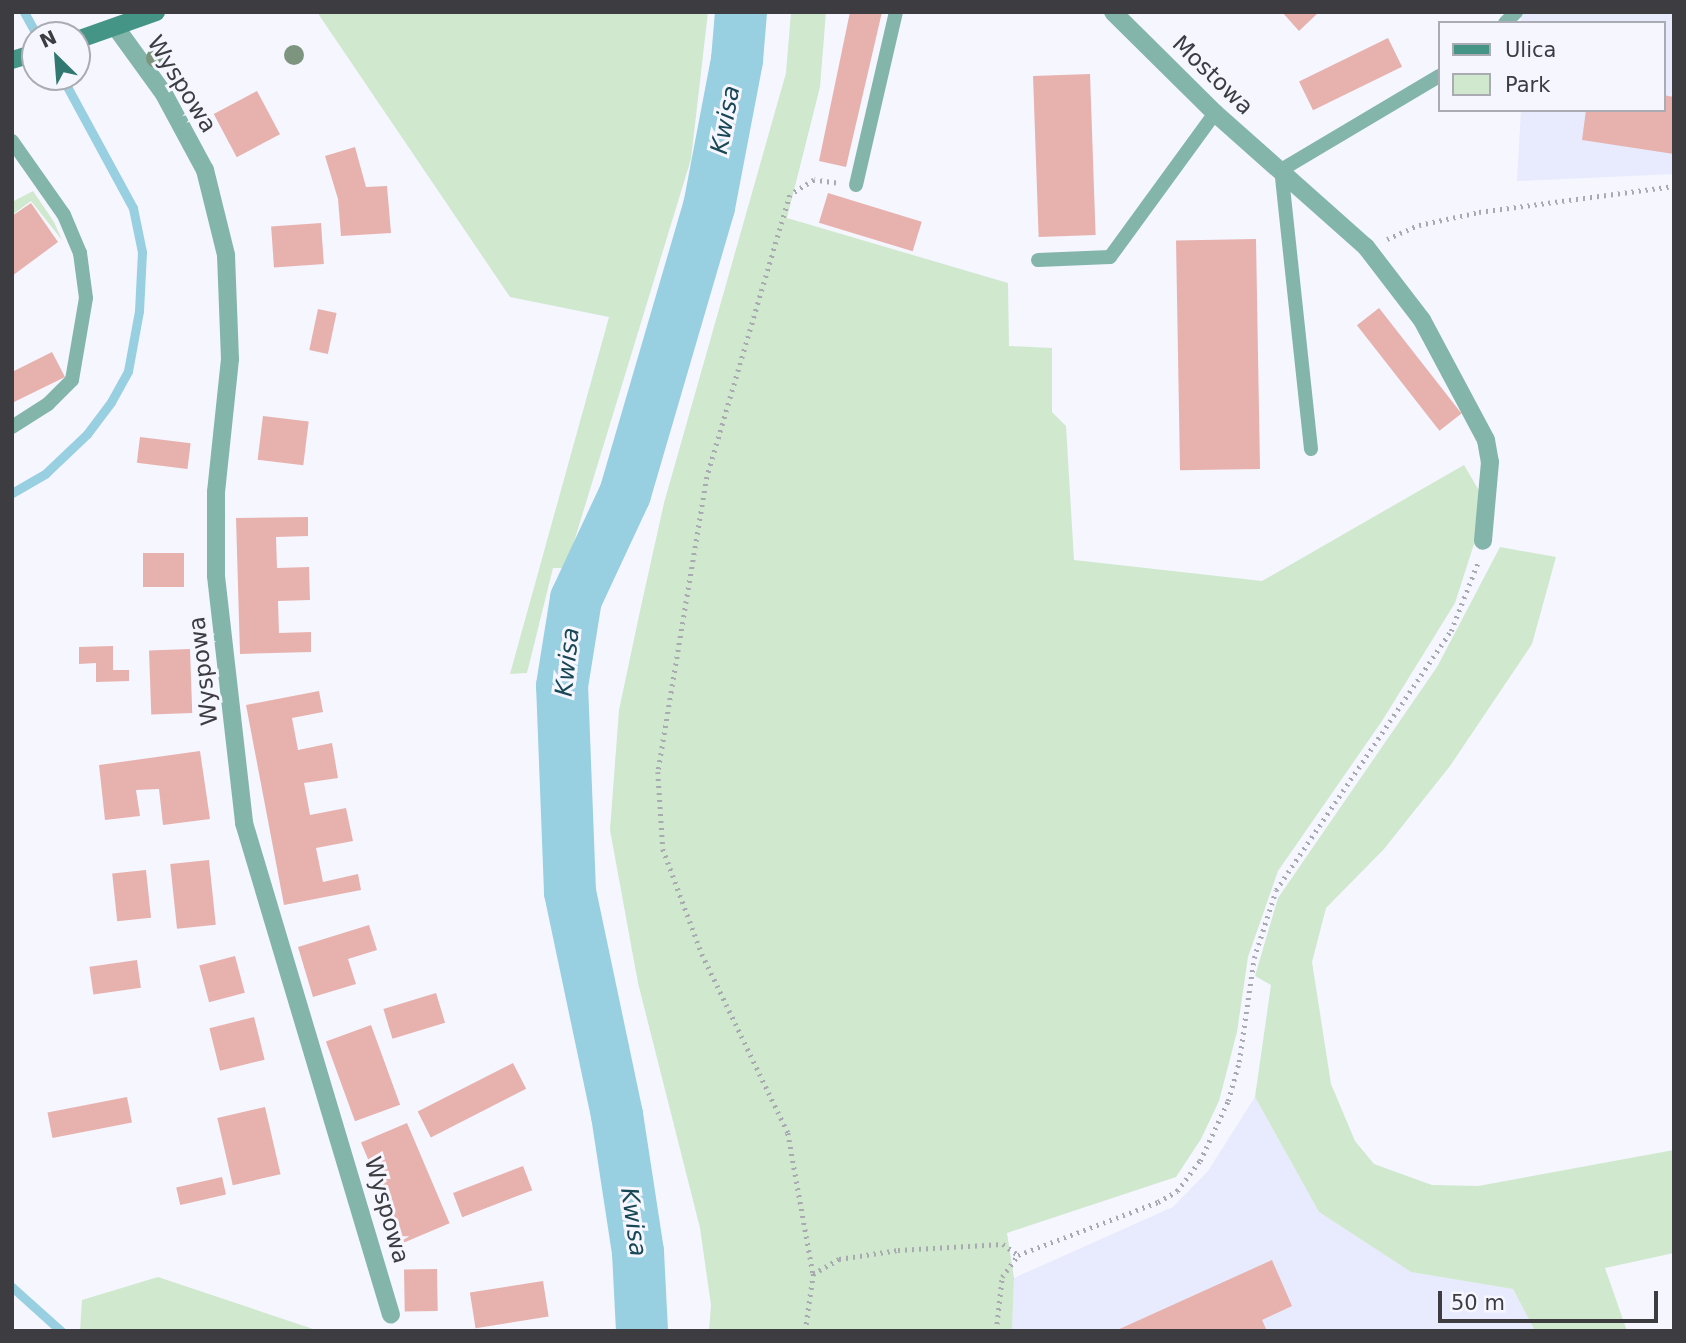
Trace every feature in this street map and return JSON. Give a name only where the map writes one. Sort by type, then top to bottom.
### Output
[{"type":"street","points":[[91,36],[117,29],[156,12]]},
{"type":"street","name":"Mostowa","points":[[1113,12],[1215,113],[1366,247],[1422,320],[1480,422],[1490,462],[1483,541]]},
{"type":"street","name":"Wyspowa","points":[[117,29],[164,94],[205,170],[226,256],[230,359],[216,492],[216,576],[244,823],[391,1315]]},
{"type":"lane","points":[[856,185],[895,12]]},
{"type":"lane","points":[[1311,449],[1281,170],[1438,77]]},
{"type":"lane","points":[[1038,260],[1110,257],[1215,113]]},
{"type":"lane","points":[[12,141],[64,215],[80,253],[86,298],[72,380],[48,404],[12,427]]},
{"type":"path","points":[[805,1331],[813,1274],[788,1133],[702,954],[663,849],[658,772],[707,477],[782,216],[790,195],[814,180],[856,185]]},
{"type":"path","points":[[1366,247],[1419,225],[1479,212],[1674,186]]},
{"type":"path","points":[[996,1331],[1002,1277],[1018,1255],[1158,1202],[1177,1191],[1200,1161],[1236,1075],[1254,958],[1276,890],[1451,631],[1469,591],[1483,541]]},
{"type":"path","points":[[813,1274],[839,1259],[898,1250],[1003,1244],[1018,1255]]},
{"type":"shaded area","points":[[1521,12],[1674,12],[1674,174],[1517,181],[1521,112],[1665,112],[1665,21],[1521,21]]},
{"type":"shaded area","points":[[1255,1097],[1319,1212],[1411,1272],[1513,1289],[1535,1331],[1012,1331],[1014,1278],[1173,1207],[1208,1171]]},
{"type":"green space","points":[[317,12],[708,12],[691,159],[566,568],[553,568],[527,673],[510,674],[609,317],[510,297]]},
{"type":"green space","points":[[791,12],[826,12],[820,87],[787,218],[1008,283],[1009,346],[1052,348],[1052,412],[1066,426],[1074,560],[1262,581],[1464,465],[1481,494],[1475,541],[1455,603],[1382,721],[1278,871],[1248,957],[1237,1032],[1219,1101],[1201,1139],[1176,1177],[1007,1233],[1014,1278],[1012,1331],[709,1331],[711,1305],[700,1228],[638,983],[610,830],[619,710],[640,611],[664,503],[786,73]]},
{"type":"green space","points":[[33,191],[54,222],[62,240],[31,201],[12,215],[12,202]]},
{"type":"green space","points":[[1500,547],[1556,557],[1532,644],[1450,766],[1384,849],[1326,908],[1312,962],[1331,1084],[1355,1141],[1374,1164],[1432,1185],[1478,1186],[1674,1150],[1674,1253],[1605,1268],[1627,1331],[1535,1331],[1513,1289],[1411,1272],[1319,1212],[1255,1097],[1271,985],[1255,976],[1278,898],[1437,667]]},
{"type":"green space","points":[[158,1277],[319,1331],[80,1331],[82,1300]]},
{"type":"building","points":[[850,12],[882,12],[846,167],[819,161]]},
{"type":"building","points":[[1282,12],[1319,12],[1299,31]]},
{"type":"building","points":[[1388,38],[1402,67],[1313,110],[1299,81]]},
{"type":"building","points":[[1090,74],[1096,235],[1039,237],[1033,76]]},
{"type":"building","points":[[257,91],[280,134],[237,157],[214,114]]},
{"type":"building","points":[[1665,95],[1674,97],[1674,154],[1582,140],[1586,112],[1665,112]]},
{"type":"building","points":[[355,147],[366,187],[387,186],[391,233],[341,236],[338,199],[325,156]]},
{"type":"building","points":[[828,193],[922,222],[913,251],[819,223]]},
{"type":"building","points":[[31,203],[58,242],[12,276],[12,216]]},
{"type":"building","points":[[321,223],[324,264],[274,267],[271,226]]},
{"type":"building","points":[[1256,239],[1260,469],[1180,470],[1176,240]]},
{"type":"building","points":[[1379,308],[1461,414],[1439,431],[1357,325]]},
{"type":"building","points":[[318,309],[337,313],[328,354],[309,350]]},
{"type":"building","points":[[52,352],[65,377],[12,403],[12,372]]},
{"type":"building","points":[[263,416],[309,422],[303,465],[258,460]]},
{"type":"building","points":[[140,437],[191,443],[187,469],[137,463]]},
{"type":"building","points":[[308,517],[308,536],[276,537],[277,568],[309,567],[310,600],[278,601],[279,633],[311,632],[311,652],[240,654],[236,518]]},
{"type":"building","points":[[143,553],[184,553],[184,587],[143,587]]},
{"type":"building","points":[[113,646],[113,670],[129,670],[129,681],[96,682],[96,663],[79,664],[79,647]]},
{"type":"building","points":[[190,649],[192,713],[151,714],[149,650]]},
{"type":"building","points":[[319,691],[323,712],[292,718],[298,750],[332,743],[338,778],[304,783],[310,815],[346,808],[353,841],[316,848],[323,882],[358,874],[361,890],[284,905],[246,705]]},
{"type":"building","points":[[200,751],[210,819],[163,825],[159,789],[136,790],[140,816],[105,820],[99,765]]},
{"type":"building","points":[[209,860],[216,925],[177,929],[170,864]]},
{"type":"building","points":[[146,870],[151,918],[117,921],[112,874]]},
{"type":"building","points":[[369,925],[377,950],[348,959],[356,984],[313,997],[298,947]]},
{"type":"building","points":[[235,956],[245,993],[209,1002],[199,966]]},
{"type":"building","points":[[137,960],[141,988],[93,994],[89,967]]},
{"type":"building","points":[[436,993],[445,1023],[392,1039],[383,1009]]},
{"type":"building","points":[[254,1017],[265,1060],[220,1071],[209,1028]]},
{"type":"building","points":[[371,1025],[400,1105],[355,1121],[326,1041]]},
{"type":"building","points":[[513,1063],[526,1089],[431,1137],[418,1112]]},
{"type":"building","points":[[127,1097],[132,1123],[52,1138],[47,1112]]},
{"type":"building","points":[[265,1107],[281,1174],[233,1185],[217,1118]]},
{"type":"building","points":[[407,1123],[450,1223],[404,1243],[361,1143]]},
{"type":"building","points":[[523,1166],[532,1190],[462,1217],[453,1193]]},
{"type":"building","points":[[222,1177],[226,1195],[180,1205],[176,1188]]},
{"type":"building","points":[[1272,1260],[1292,1306],[1262,1320],[1267,1331],[1115,1331]]},
{"type":"building","points":[[437,1269],[438,1311],[405,1312],[404,1270]]},
{"type":"building","points":[[543,1281],[549,1317],[476,1328],[470,1293]]},
{"type":"waterway","points":[[24,12],[29,21]]},
{"type":"waterway","name":"Kwisa","points":[[642,1331],[638,1252],[617,1115],[570,892],[562,686],[576,599],[625,494],[709,207],[737,60],[741,12]]},
{"type":"waterway","points":[[12,493],[46,473],[87,434],[111,402],[128,371],[139,311],[142,252],[133,208],[70,91]]},
{"type":"waterway","points":[[12,1287],[61,1331]]}]
